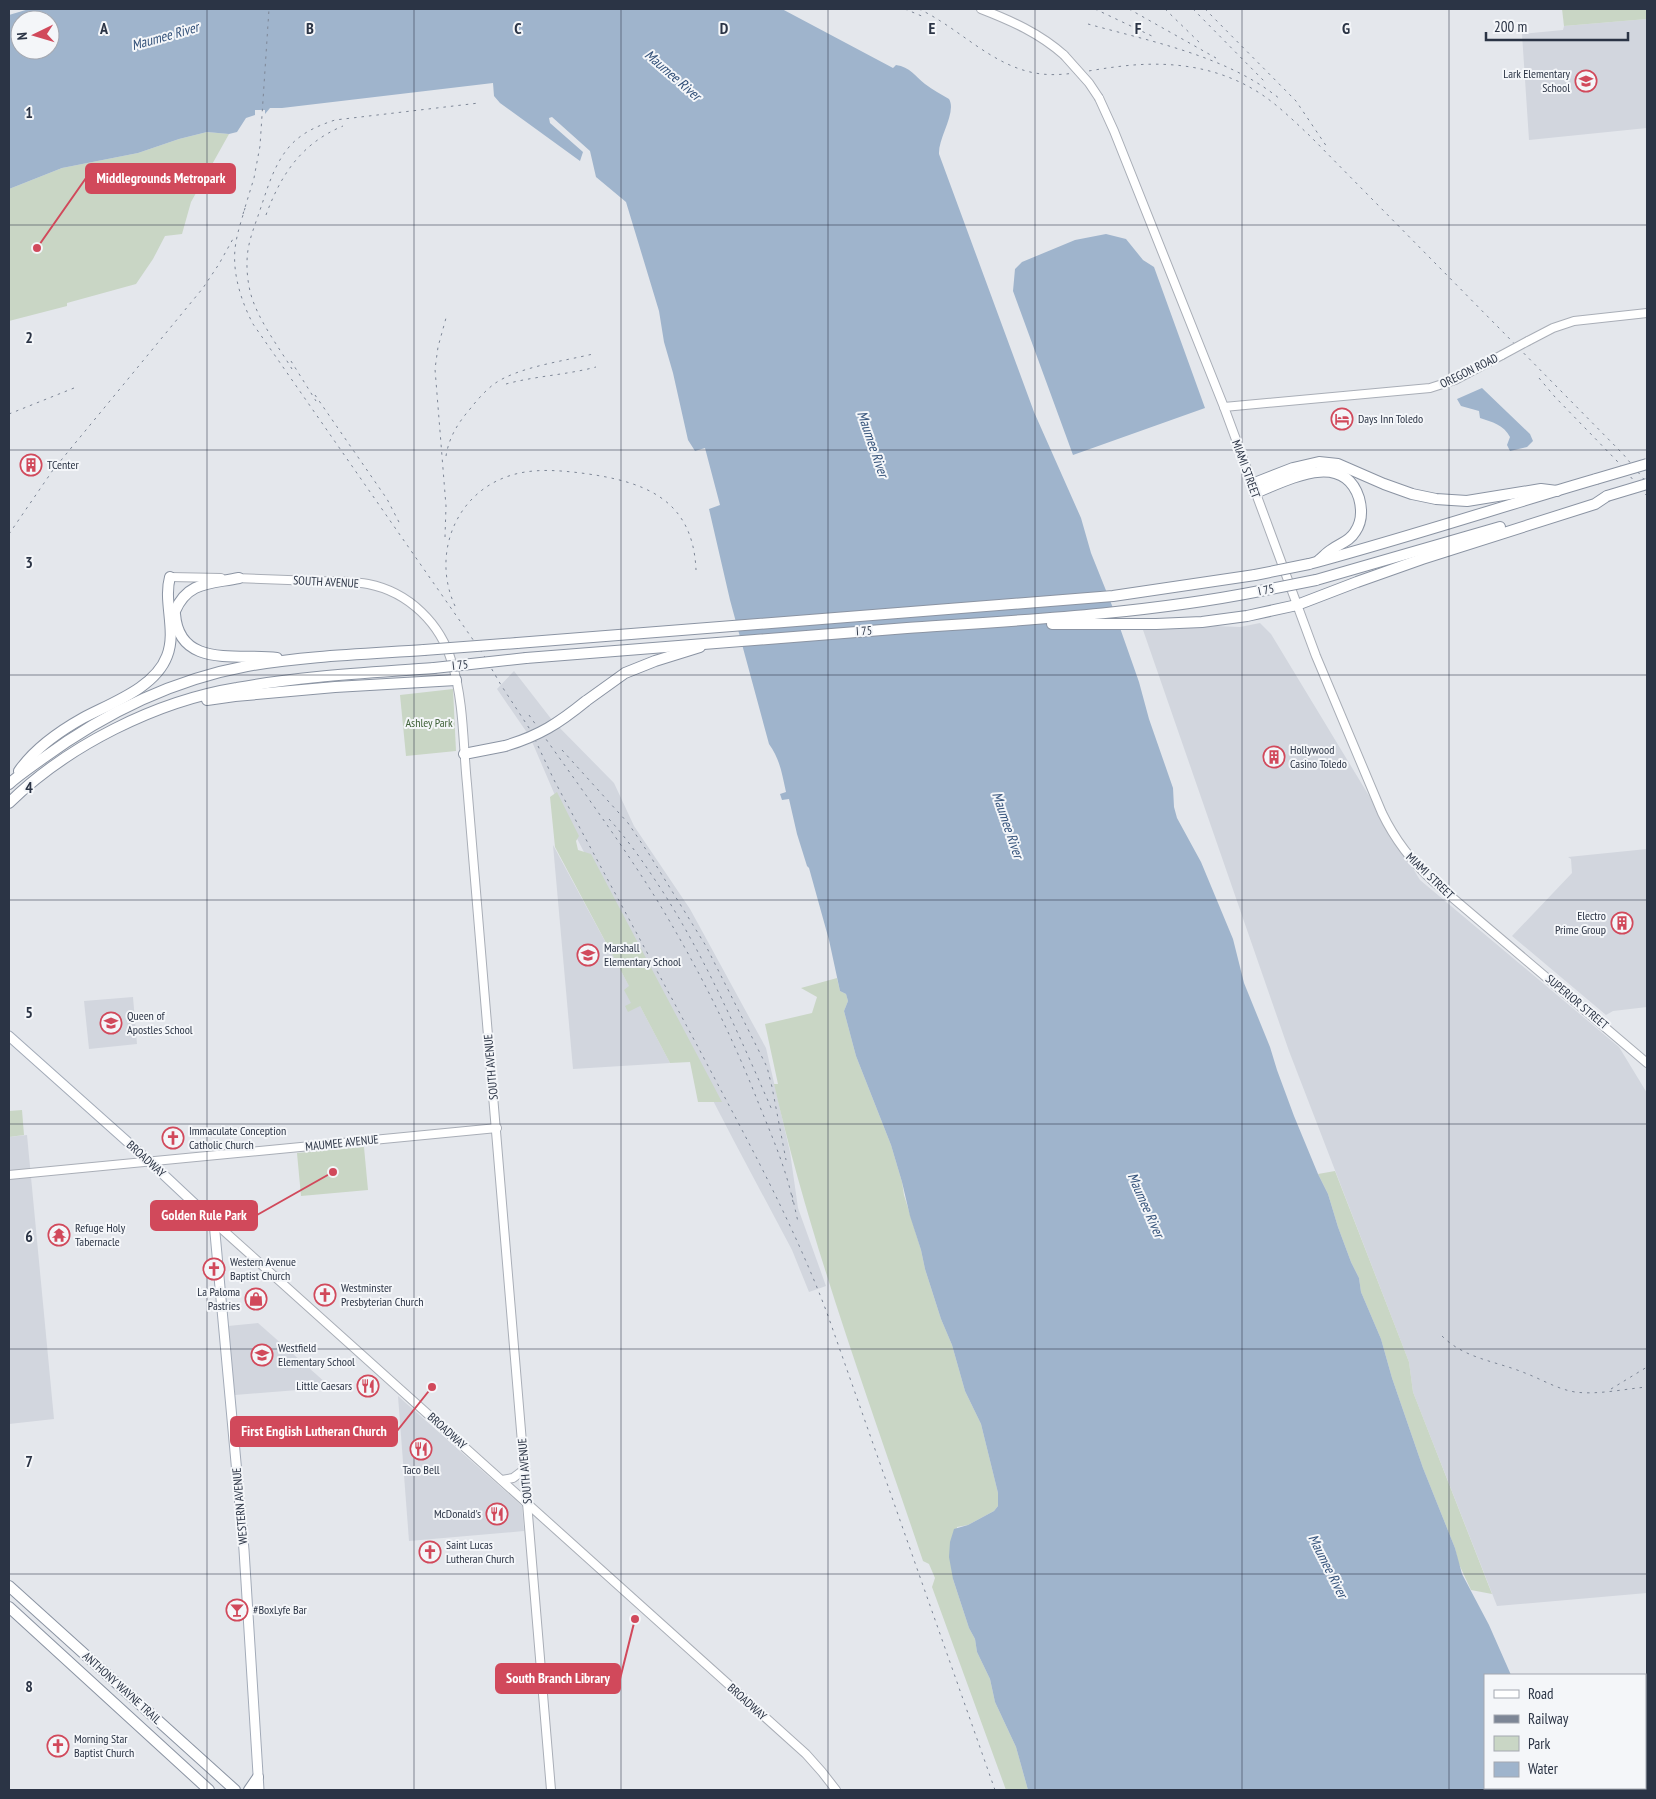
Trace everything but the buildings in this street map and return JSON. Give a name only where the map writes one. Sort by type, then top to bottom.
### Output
[{"type":"highway","points":[[1253,488],[1300,466],[1319,462],[1338,464],[1412,494],[1436,499],[1467,501],[1540,489],[1557,491]]},
{"type":"highway","name":"I 75","points":[[11,782],[67,740],[139,700],[181,684],[221,672],[292,660],[1147,592],[1255,575],[1314,562],[1388,543],[1647,464]]},
{"type":"highway","points":[[1253,488],[1317,471],[1333,472],[1343,477],[1352,486],[1361,505],[1361,517],[1356,531],[1347,542],[1330,550],[1314,562]]},
{"type":"highway","name":"I 75","points":[[10,801],[51,766],[78,749],[131,721],[187,700],[237,688],[299,679],[526,658],[718,641],[1112,614],[1212,601],[1316,580],[1647,484]]},
{"type":"highway","points":[[971,624],[1156,624],[1221,620],[1297,605],[1422,559],[1594,504],[1607,496]]},
{"type":"highway","points":[[170,576],[174,587],[176,627],[180,636],[194,650],[219,656],[267,657],[292,660]]},
{"type":"highway","points":[[11,782],[34,752],[58,733],[146,684],[159,672],[168,656],[170,640],[167,587],[170,576]]},
{"type":"highway","points":[[175,611],[185,594],[194,588],[238,578]]},
{"type":"highway","points":[[464,754],[526,740],[546,731],[625,673],[654,661],[718,641]]},
{"type":"highway","points":[[131,721],[198,702],[236,696],[386,683],[456,680]]},
{"type":"highway","name":"ANTHONY WAYNE TRAIL","points":[[9,1586],[235,1790]]},
{"type":"highway","name":"ANTHONY WAYNE TRAIL","points":[[9,1608],[209,1790]]},
{"type":"highway","points":[[249,1790],[258,1777]]},
{"type":"main road","name":"BROADWAY","points":[[9,1036],[214,1222]]},
{"type":"main road","name":"WESTERN AVENUE","points":[[214,1222],[244,1550],[259,1790]]},
{"type":"street","name":"MIAMI STREET","points":[[981,9],[1023,26],[1042,38],[1064,55],[1089,83],[1099,98],[1114,131],[1224,407],[1316,656],[1386,822],[1412,861],[1434,882],[1506,942]]},
{"type":"street","name":"OREGON ROAD","points":[[1224,407],[1430,388],[1455,380],[1567,322],[1647,313]]},
{"type":"street","name":"SOUTH AVENUE","points":[[170,576],[356,582],[381,587],[416,606],[435,628],[448,650],[456,680],[464,754],[552,1790]]},
{"type":"street","name":"SUPERIOR STREET","points":[[1506,942],[1647,1063]]},
{"type":"street","name":"MAUMEE AVENUE","points":[[9,1175],[497,1128]]},
{"type":"street","name":"BROADWAY","points":[[214,1222],[806,1754],[836,1790]]},
{"type":"street","points":[[502,1480],[513,1478],[525,1469]]},
{"type":"shaded area","name":"Lark Elementary School","points":[[1647,19],[1647,128],[1529,140],[1522,34],[1563,30],[1564,26]]},
{"type":"shaded area","points":[[1260,623],[1271,634],[1420,880],[1619,1047],[1647,1093],[1647,1593],[1497,1606],[1413,1392],[1409,1362],[1289,1051],[1142,627],[1240,627]]},
{"type":"shaded area","points":[[514,671],[552,720],[614,783],[634,826],[690,909],[766,1048],[790,1152],[798,1208],[826,1286],[809,1292],[792,1250],[557,800],[530,737],[497,689]]},
{"type":"shaded area","name":"Marshall Elementary School","points":[[553,845],[640,1006],[670,1063],[573,1069]]},
{"type":"shaded area","points":[[1647,849],[1647,1007],[1613,1011],[1606,1015],[1512,936],[1572,873],[1571,859],[1568,857]]},
{"type":"shaded area","name":"Queen of Apostles School","points":[[133,997],[137,1044],[89,1049],[84,1001]]},
{"type":"shaded area","points":[[27,1135],[54,1419],[9,1424],[9,1137]]},
{"type":"shaded area","name":"Westfield Elementary School","points":[[258,1323],[326,1383],[322,1388],[235,1395],[228,1326]]},
{"type":"shaded area","points":[[398,1396],[522,1506],[524,1531],[409,1541]]},
{"type":"green space","points":[[1562,9],[1647,9],[1647,19],[1564,26]]},
{"type":"green space","points":[[207,132],[229,134],[191,202],[182,234],[165,236],[153,259],[136,284],[67,303],[67,306],[9,321],[9,189],[62,168],[138,153]]},
{"type":"green space","name":"Ashley Park","points":[[453,689],[456,751],[406,756],[400,695]]},
{"type":"green space","points":[[557,792],[579,836],[576,841],[578,850],[591,854],[722,1102],[698,1102],[690,1062],[670,1063],[640,1006],[628,1012],[625,1006],[631,1003],[624,990],[629,986],[555,847],[550,797]]},
{"type":"green space","points":[[837,978],[840,991],[846,994],[848,1001],[844,1011],[856,1056],[891,1145],[925,1269],[941,1319],[952,1345],[965,1391],[981,1424],[998,1493],[998,1506],[994,1511],[968,1525],[957,1527],[953,1579],[969,1628],[975,1639],[977,1652],[990,1679],[995,1702],[1016,1747],[1028,1790],[1006,1790],[932,1587],[935,1578],[929,1564],[923,1561],[823,1264],[805,1205],[774,1084],[778,1084],[765,1024],[812,1013],[817,997],[801,988]]},
{"type":"green space","points":[[22,1110],[24,1135],[9,1137],[9,1111]]},
{"type":"green space","points":[[364,1147],[368,1190],[301,1196],[297,1153]]},
{"type":"green space","points":[[1335,1171],[1409,1362],[1413,1392],[1492,1594],[1471,1590],[1458,1562],[1455,1548],[1423,1468],[1392,1378],[1381,1339],[1361,1292],[1359,1278],[1338,1227],[1328,1194],[1318,1174]]},
{"type":"water","name":"Maumee River","points":[[29,9],[782,9],[893,68],[896,65],[905,68],[949,99],[951,111],[941,140],[939,154],[1034,412],[1081,518],[1091,553],[1139,682],[1149,719],[1173,788],[1174,807],[1177,818],[1201,862],[1233,939],[1244,983],[1270,1047],[1294,1116],[1328,1194],[1338,1227],[1359,1278],[1361,1292],[1381,1339],[1392,1378],[1423,1468],[1455,1548],[1462,1574],[1489,1625],[1511,1674],[1484,1674],[1484,1789],[1561,1790],[1028,1790],[1016,1747],[995,1702],[990,1679],[977,1652],[975,1639],[969,1628],[953,1579],[949,1557],[950,1542],[954,1529],[968,1525],[994,1511],[998,1506],[998,1493],[981,1424],[965,1391],[952,1345],[941,1319],[925,1269],[891,1145],[856,1056],[844,1011],[848,1001],[846,994],[840,991],[829,940],[809,868],[797,834],[789,799],[782,800],[780,794],[786,792],[782,773],[776,755],[769,744],[730,600],[709,509],[720,505],[705,448],[695,451],[688,440],[664,342],[659,311],[626,202],[596,177],[590,151],[552,117],[549,118],[550,123],[583,152],[580,161],[500,103],[494,96],[493,83],[270,108],[265,114],[265,110],[255,110],[255,115],[246,118],[237,132],[229,134],[207,132],[138,153],[62,168],[9,189],[9,15],[10,60],[60,60],[60,10],[26,10]]},
{"type":"water","points":[[1106,234],[1126,239],[1143,260],[1154,267],[1205,408],[1073,455],[1013,291],[1015,269],[1022,262],[1075,240]]},
{"type":"water","points":[[1482,388],[1530,434],[1533,441],[1527,447],[1510,451],[1507,445],[1510,437],[1504,430],[1497,424],[1480,418],[1479,411],[1461,406],[1457,399]]},
{"type":"railway","points":[[243,214],[254,178],[260,146],[269,9]]},
{"type":"railway","points":[[905,9],[924,17]]},
{"type":"railway","points":[[919,9],[1004,62],[1019,69],[1035,73],[1055,75],[1134,65],[1172,65],[1209,71],[1244,84],[1261,94],[1310,136],[1623,454],[1647,483]]},
{"type":"railway","points":[[1095,9],[1154,37]]},
{"type":"railway","points":[[1129,9],[1216,58]]},
{"type":"railway","points":[[1165,9],[1202,45]]},
{"type":"railway","points":[[1193,9],[1265,82]]},
{"type":"railway","points":[[1205,9],[1296,101],[1327,147]]},
{"type":"railway","points":[[1088,24],[1163,44],[1213,61],[1259,84],[1280,99]]},
{"type":"railway","points":[[292,369],[257,311],[250,291],[247,270],[247,255],[251,236],[271,178],[283,154],[304,134],[335,120],[479,103]]},
{"type":"railway","points":[[266,215],[286,173],[295,162],[316,141],[343,126]]},
{"type":"railway","points":[[245,208],[236,242],[235,263],[238,284],[253,324],[483,654],[531,731],[554,780],[733,1112],[799,1244],[827,1313],[995,1790]]},
{"type":"railway","points":[[9,534],[53,470],[203,288],[234,237]]},
{"type":"railway","points":[[445,537],[446,506],[435,369],[438,347],[446,318]]},
{"type":"railway","points":[[446,456],[449,443],[458,425],[478,399],[494,384],[528,369],[593,354]]},
{"type":"railway","points":[[291,361],[316,401]]},
{"type":"railway","points":[[506,384],[596,367]]},
{"type":"railway","points":[[1539,378],[1617,461],[1647,496]]},
{"type":"railway","points":[[9,414],[74,388]]},
{"type":"railway","points":[[315,395],[387,499],[401,526]]},
{"type":"railway","points":[[455,606],[448,587],[446,567],[447,548],[452,530],[461,513],[473,498],[488,486],[506,477],[524,472],[543,470],[581,473],[625,481],[644,488],[661,498],[675,510],[685,526],[693,545],[696,570]]},
{"type":"railway","points":[[529,715],[629,857],[688,953],[748,1076],[778,1151],[793,1202]]},
{"type":"railway","points":[[562,750],[628,823],[706,946],[767,1067],[786,1160]]},
{"type":"railway","points":[[609,819],[650,873],[679,918],[735,1026],[772,1110]]},
{"type":"railway","points":[[792,1195],[798,1222]]},
{"type":"railway","points":[[1442,1336],[1451,1344],[1471,1355],[1531,1375],[1568,1391],[1593,1393],[1647,1387]]},
{"type":"railway","points":[[1611,1389],[1647,1367]]},
{"type":"place","name":"Lark Elementary School","points":[[1586,81]]},
{"type":"place","name":"Middlegrounds Metropark","points":[[37,248]]},
{"type":"place","name":"Days Inn Toledo","points":[[1342,419]]},
{"type":"place","name":"TCenter","points":[[31,465]]},
{"type":"place","name":"Hollywood Casino Toledo","points":[[1274,757]]},
{"type":"place","name":"Electro Prime Group","points":[[1622,923]]},
{"type":"place","name":"Marshall Elementary School","points":[[588,955]]},
{"type":"place","name":"Queen of Apostles School","points":[[111,1023]]},
{"type":"place","name":"Immaculate Conception Catholic Church","points":[[173,1138]]},
{"type":"place","name":"Golden Rule Park","points":[[333,1172]]},
{"type":"place","name":"Refuge Holy Tabernacle","points":[[59,1235]]},
{"type":"place","name":"Western Avenue Baptist Church","points":[[214,1269]]},
{"type":"place","name":"Westminster Presbyterian Church","points":[[325,1295]]},
{"type":"place","name":"La Paloma Pastries","points":[[256,1299]]},
{"type":"place","name":"Westfield Elementary School","points":[[262,1355]]},
{"type":"place","name":"Little Caesars","points":[[368,1386]]},
{"type":"place","name":"First English Lutheran Church","points":[[432,1387]]},
{"type":"place","name":"Taco Bell","points":[[421,1449]]},
{"type":"place","name":"McDonald's","points":[[497,1514]]},
{"type":"place","name":"Saint Lucas Lutheran Church","points":[[430,1552]]},
{"type":"place","name":"#BoxLyfe Bar","points":[[237,1610]]},
{"type":"place","name":"South Branch Library","points":[[635,1619]]},
{"type":"place","name":"Morning Star Baptist Church","points":[[58,1746]]}]
